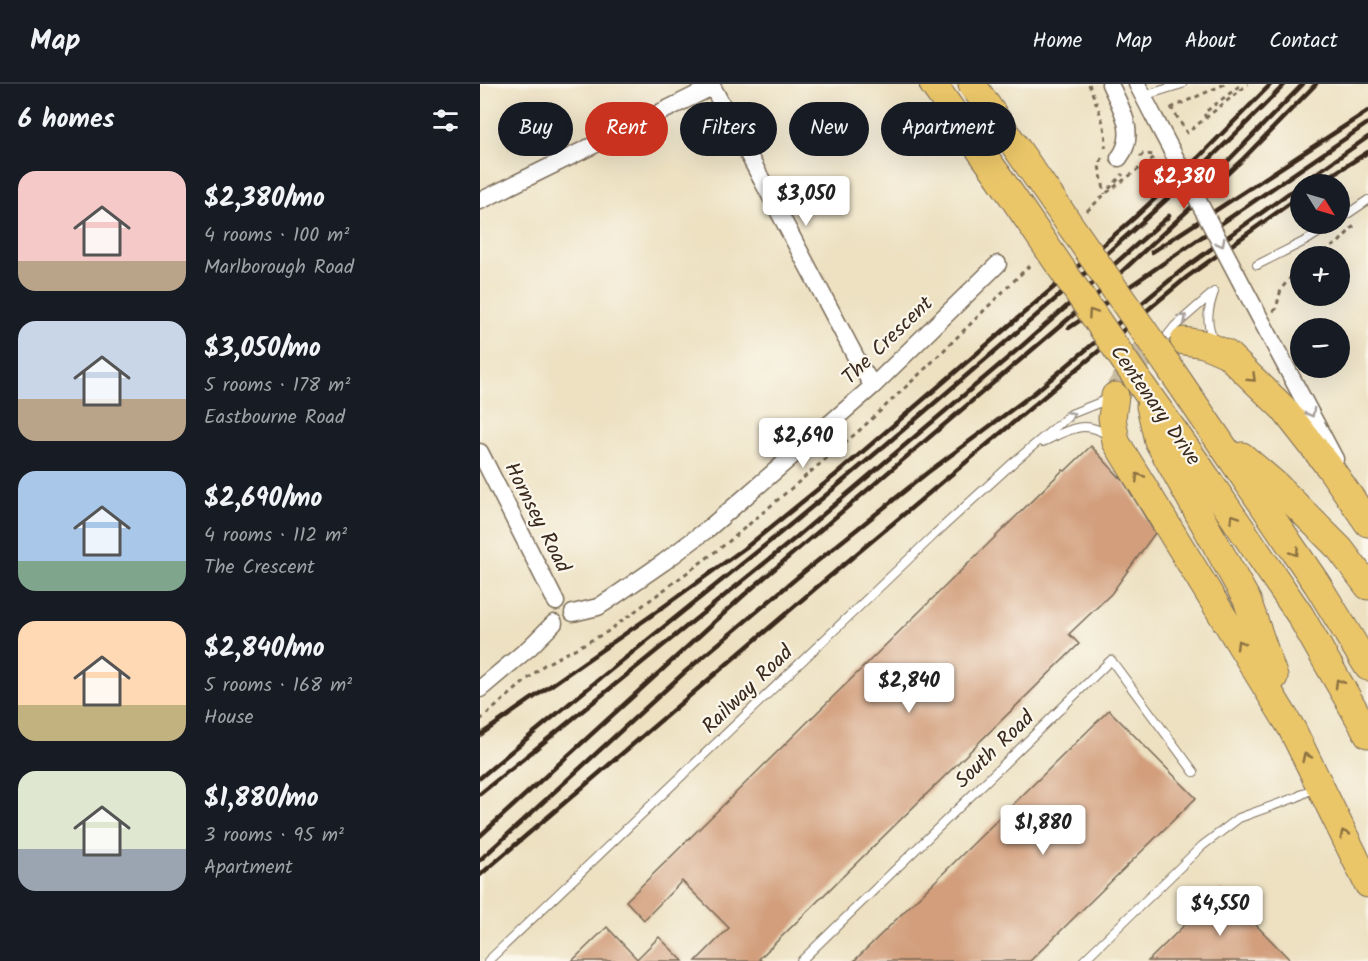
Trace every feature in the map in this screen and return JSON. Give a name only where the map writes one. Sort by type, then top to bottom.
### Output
[{"type":"highway","name":"Centenary Drive","points":[[933,84],[1300,615],[1368,734]]},
{"type":"highway","name":"Centenary Drive","points":[[972,84],[1216,434],[1317,584],[1368,667]]},
{"type":"highway","points":[[1184,341],[1204,344],[1227,354],[1283,408],[1330,468],[1368,522]]},
{"type":"highway","points":[[1142,387],[1158,441],[1247,600],[1293,729]]},
{"type":"highway","points":[[1115,396],[1112,418],[1116,442],[1293,729],[1368,884]]},
{"type":"highway","points":[[1216,434],[1276,485],[1340,549],[1368,586]]},
{"type":"street","points":[[1110,84],[1128,128],[1128,141],[1119,158]]},
{"type":"street","points":[[480,201],[712,85],[873,386]]},
{"type":"street","points":[[1140,90],[1160,113],[1244,288],[1368,522]]},
{"type":"street","name":"The Crescent","points":[[573,612],[598,607],[700,535],[873,386],[998,264]]},
{"type":"street","name":"Hornsey Road","points":[[480,452],[556,602]]},
{"type":"street","points":[[556,602],[566,602],[571,606],[573,612],[569,623],[561,625],[554,623],[550,617],[549,610],[556,602]]},
{"type":"street","points":[[480,689],[530,647],[554,623]]},
{"type":"lane","points":[[1140,90],[1182,84]]},
{"type":"lane","points":[[1350,212],[1368,200]]},
{"type":"lane","points":[[1257,265],[1317,234]]},
{"type":"lane","points":[[1157,348],[1175,326],[1214,292],[1209,306],[1208,325],[1213,339],[1227,354]]},
{"type":"lane","name":"Railway Road","points":[[489,961],[935,534],[1015,461],[1071,414],[1115,396]]},
{"type":"lane","name":"Railway Road","points":[[1034,446],[1078,426],[1100,429],[1116,442]]},
{"type":"lane","name":"South Road","points":[[801,961],[1111,660],[1194,772]]},
{"type":"lane","points":[[1083,961],[1202,846],[1239,818],[1297,797],[1320,785]]},
{"type":"path","points":[[1089,84],[1102,123],[1106,144],[1100,166],[1105,194]]},
{"type":"path","points":[[1160,113],[1225,84]]},
{"type":"path","points":[[1206,118],[1204,113],[1242,84]]},
{"type":"path","points":[[1171,107],[1187,133],[1248,84]]},
{"type":"path","points":[[1333,246],[1358,222]]},
{"type":"path","points":[[1272,313],[1276,309],[1281,289],[1290,278]]},
{"type":"building","points":[[1091,446],[1124,482],[1155,533],[1111,594],[1069,634],[1079,644],[759,959],[762,961],[696,961],[729,928],[682,881],[644,920],[626,901],[1063,470],[1065,471]]},
{"type":"building","points":[[1109,710],[1196,798],[1030,961],[854,961]]},
{"type":"building","points":[[1221,889],[1291,961],[1148,961]]},
{"type":"building","points":[[607,927],[637,959],[659,937],[683,961],[572,961]]},
{"type":"tunnel","points":[[1115,396],[1140,357],[1157,348],[1177,343]]},
{"type":"railway","points":[[480,735],[749,545],[839,472],[1133,219],[1198,158],[1271,84]]},
{"type":"railway","points":[[480,778],[825,496],[1014,335],[1172,195],[1285,84]]},
{"type":"railway","points":[[1222,167],[1303,84]]},
{"type":"railway","points":[[480,836],[744,595],[1100,292],[1242,160],[1316,84]]},
{"type":"railway","points":[[1152,252],[1368,111]]},
{"type":"railway","points":[[1069,328],[1368,123]]},
{"type":"railway","points":[[1315,174],[1368,137]]},
{"type":"railway","points":[[1334,174],[1368,152]]},
{"type":"railway","points":[[480,860],[686,671],[805,571],[927,473],[1034,393],[1182,270],[1290,192]]},
{"type":"railway","points":[[480,875],[817,587],[1187,277],[1290,203]]},
{"type":"railway","points":[[480,794],[793,540],[1023,345],[1169,216]]}]
